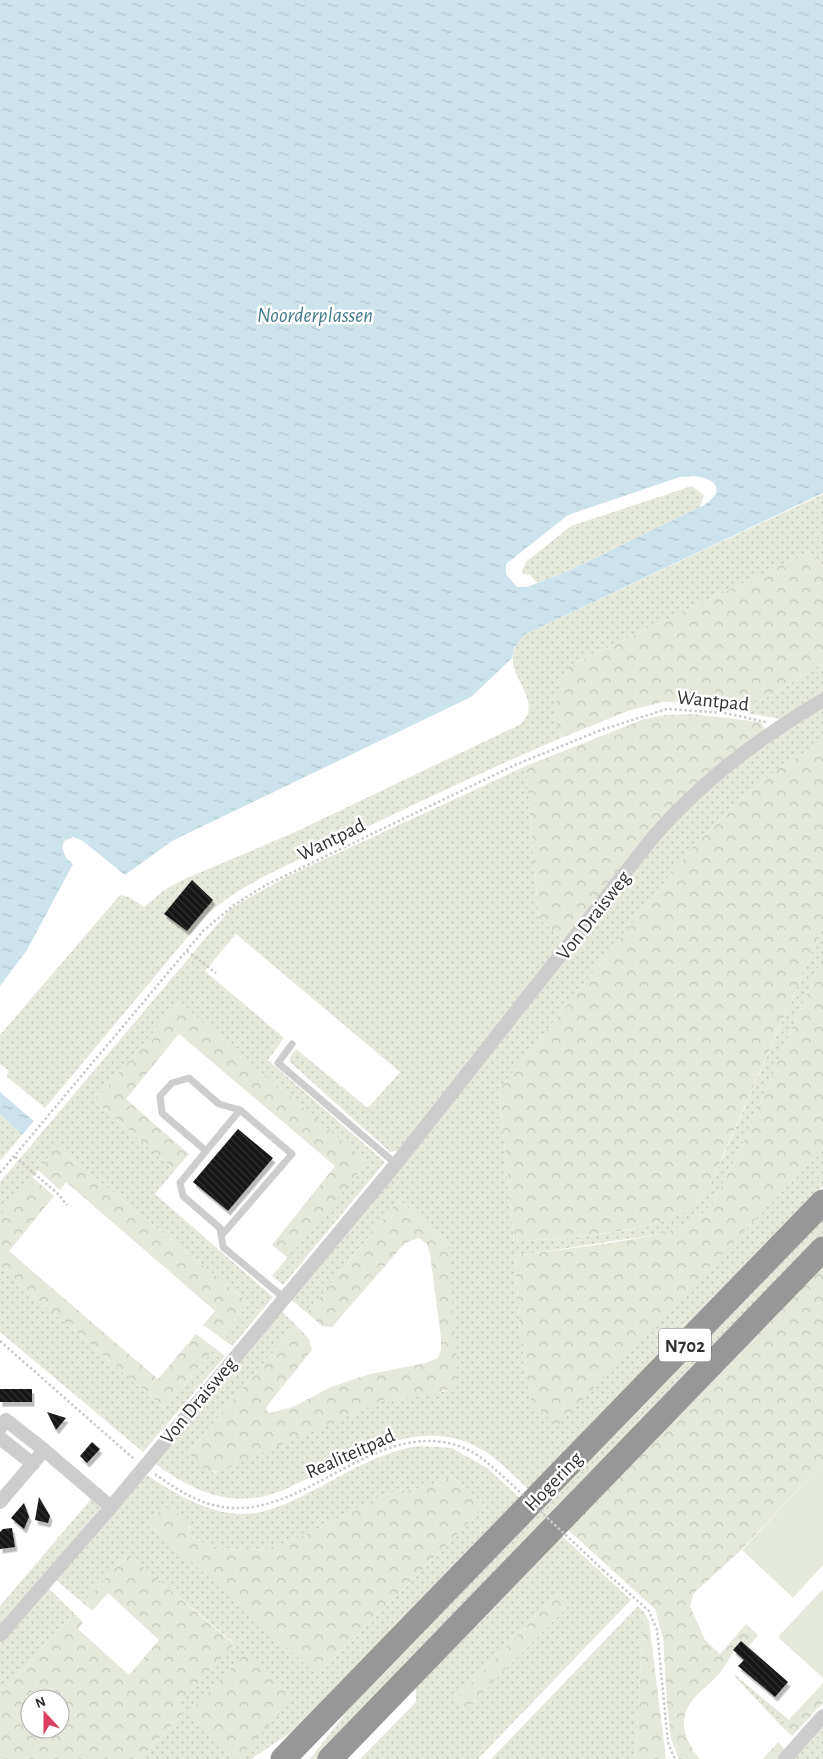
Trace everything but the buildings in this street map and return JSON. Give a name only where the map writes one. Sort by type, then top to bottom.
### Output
[{"type":"highway","name":"Hogering","points":[[283,1759],[823,1202]]},
{"type":"highway","name":"Hogering","points":[[330,1759],[823,1249]]},
{"type":"street","name":"Von Draisweg","points":[[0,1635],[111,1507],[396,1164],[654,836],[698,789],[730,762],[774,730],[823,700]]},
{"type":"street","points":[[0,1428],[6,1420],[111,1507]]},
{"type":"street","points":[[0,1438],[33,1464]]},
{"type":"street","points":[[0,1502],[44,1450]]},
{"type":"street","points":[[785,1759],[823,1716]]},
{"type":"lane","points":[[292,1044],[278,1063],[396,1164]]},
{"type":"lane","points":[[206,1151],[162,1113],[160,1096],[172,1083],[189,1078],[219,1104],[240,1110],[292,1154],[222,1236]]},
{"type":"lane","points":[[240,1110],[180,1183],[183,1196],[220,1228],[223,1247],[284,1297]]},
{"type":"path","name":"Wantpad","points":[[0,1173],[203,931],[234,905],[266,885],[516,766],[602,730],[667,709],[725,713],[763,720],[774,730]]},
{"type":"path","points":[[187,951],[216,973]]},
{"type":"path","points":[[15,1157],[57,1193],[67,1205]]},
{"type":"path","name":"Realiteitpad","points":[[0,1341],[143,1467],[183,1494],[198,1501],[235,1508],[263,1505],[285,1499],[378,1453],[411,1442],[436,1442],[464,1448],[486,1462],[653,1617],[657,1630],[668,1743],[675,1759]]},
{"type":"green space","points":[[692,486],[704,495],[700,507],[566,572],[537,583],[530,575],[523,574],[522,570],[527,561],[571,526]]},
{"type":"green space","points":[[823,494],[823,566],[809,552],[571,665],[562,681],[558,700],[557,720],[561,738],[449,788],[286,865],[221,903],[206,915],[45,1108],[7,1077],[8,1070],[0,1064],[0,1035],[120,895],[129,897],[144,907],[163,891],[180,881],[293,833],[521,724],[528,713],[528,703],[515,671],[513,660],[515,648],[524,635]]},
{"type":"green space","points":[[809,552],[823,566],[823,664],[762,700],[726,710],[691,702],[662,702],[628,711],[561,738],[556,710],[558,691],[571,665]]},
{"type":"green space","points":[[823,664],[823,695],[782,719],[726,710],[762,700]]},
{"type":"green space","points":[[823,706],[823,741],[778,769],[740,800],[693,847],[499,1090],[514,1242],[606,1234],[630,1230],[674,1217],[696,1203],[713,1179],[823,928],[823,956],[743,1143],[714,1201],[702,1214],[683,1226],[660,1234],[515,1256],[520,1333],[531,1402],[557,1425],[823,1149],[823,1186],[531,1492],[486,1452],[458,1439],[436,1436],[414,1437],[371,1449],[283,1490],[254,1498],[240,1499],[213,1495],[176,1478],[153,1462],[279,1309],[296,1325],[188,1453],[214,1473],[382,1401],[448,1391],[448,1243],[399,1200],[307,1313],[289,1298],[657,839],[734,765]]},
{"type":"green space","points":[[693,714],[761,722],[765,730],[744,745],[565,941],[539,919],[526,766],[644,719],[665,715]]},
{"type":"green space","points":[[823,741],[823,928],[710,1185],[693,1206],[677,1216],[656,1223],[607,1233],[514,1242],[499,1090],[693,847],[740,800],[778,769]]},
{"type":"green space","points":[[526,766],[539,919],[565,941],[403,1150],[390,1152],[290,1062],[290,1057],[296,1049],[368,1108],[400,1072],[236,934],[205,971],[284,1038],[268,1060],[385,1162],[283,1285],[272,1276],[366,1163],[179,1002],[95,1101],[175,1170],[155,1194],[273,1297],[234,1344],[223,1335],[249,1303],[57,1147],[0,1216],[0,1182],[231,908],[286,877]]},
{"type":"green space","points":[[823,956],[823,1149],[557,1426],[531,1402],[520,1333],[515,1256],[660,1234],[683,1226],[702,1214],[714,1201],[743,1143]]},
{"type":"green space","points":[[179,1002],[367,1162],[288,1258],[272,1245],[335,1166],[179,1034],[126,1099],[189,1154],[175,1170],[95,1101]]},
{"type":"green space","points":[[0,1114],[22,1135],[0,1161]]},
{"type":"green space","points":[[57,1147],[249,1303],[223,1335],[234,1344],[232,1346],[203,1325],[215,1311],[66,1182],[60,1190],[38,1170]]},
{"type":"green space","points":[[32,1177],[54,1196],[9,1251],[158,1379],[196,1334],[215,1348],[165,1408],[0,1267],[0,1216]]},
{"type":"green space","points":[[399,1200],[448,1243],[457,1364],[455,1388],[433,1394],[382,1401],[223,1470],[212,1471],[203,1468],[188,1453],[296,1325],[309,1339],[312,1350],[267,1406],[266,1410],[270,1413],[293,1407],[331,1387],[370,1374],[426,1363],[438,1358],[441,1349],[441,1338],[430,1254],[427,1244],[419,1238],[405,1243],[332,1327],[322,1326],[307,1313]]},
{"type":"green space","points":[[823,1215],[823,1239],[320,1759],[310,1759],[358,1697]]},
{"type":"green space","points":[[823,1265],[823,1463],[740,1551],[694,1593],[690,1606],[705,1640],[720,1654],[746,1624],[758,1635],[748,1648],[741,1641],[718,1675],[691,1702],[685,1714],[684,1728],[688,1741],[700,1759],[679,1759],[671,1739],[663,1638],[655,1609],[567,1529]]},
{"type":"green space","points":[[0,1267],[165,1408],[215,1348],[225,1356],[143,1452],[0,1332]]},
{"type":"green space","points":[[422,1446],[452,1448],[487,1468],[523,1501],[295,1730],[251,1759],[139,1759],[183,1714],[180,1702],[234,1643],[128,1554],[83,1603],[55,1579],[144,1477],[148,1476],[174,1492],[203,1506],[234,1514],[249,1514],[265,1511],[289,1502],[365,1463],[405,1449]],"holes":[[[452,1476],[485,1506],[320,1673],[148,1523],[190,1526],[188,1534],[200,1542],[218,1547],[246,1550],[267,1548],[288,1542],[308,1534],[387,1494],[429,1486]]]},
{"type":"green space","points":[[823,1463],[823,1565],[793,1598],[742,1550]]},
{"type":"green space","points":[[452,1476],[485,1506],[320,1673],[316,1674],[148,1523],[164,1506],[190,1520],[188,1534],[204,1544],[246,1550],[267,1548],[308,1534],[387,1494],[429,1486]]},
{"type":"green space","points":[[92,1498],[102,1506],[0,1626],[0,1606]]},
{"type":"green space","points":[[559,1533],[631,1600],[478,1759],[360,1759],[416,1702],[416,1680]],"holes":[[[559,1593],[571,1603],[465,1710],[454,1700]]]},
{"type":"green space","points":[[128,1554],[234,1644],[180,1702],[183,1714],[139,1759],[0,1759],[0,1695],[74,1613],[83,1622],[78,1629],[129,1675],[159,1640],[108,1593],[92,1611],[83,1603]]},
{"type":"green space","points":[[48,1588],[74,1613],[0,1695],[0,1644]]},
{"type":"green space","points":[[823,1589],[823,1678],[778,1637]]},
{"type":"green space","points":[[560,1592],[571,1603],[465,1710],[454,1700]]},
{"type":"green space","points":[[638,1606],[644,1612],[635,1759],[491,1759]]},
{"type":"green space","points":[[644,1612],[649,1621],[666,1759],[635,1759]]},
{"type":"green space","points":[[247,1652],[294,1698],[238,1759],[189,1713]]},
{"type":"green space","points":[[735,1675],[789,1720],[782,1727]]},
{"type":"green space","points":[[823,1683],[823,1703],[792,1736],[782,1727]]},
{"type":"green space","points":[[823,1724],[823,1759],[791,1759]]},
{"type":"green space","points":[[778,1742],[787,1751],[779,1759],[763,1759]]},
{"type":"water","name":"Noorderplassen","points":[[0,0],[823,0],[823,493],[524,635],[514,648],[512,658],[471,697],[172,841],[125,875],[83,841],[73,837],[64,841],[62,848],[66,858],[73,864],[27,950],[0,986]],"holes":[[[680,477],[702,477],[713,483],[717,490],[711,500],[704,505],[566,572],[527,587],[517,587],[506,574],[506,564],[568,515]]]},
{"type":"water","points":[[0,1092],[34,1121],[22,1135],[0,1114]]}]
